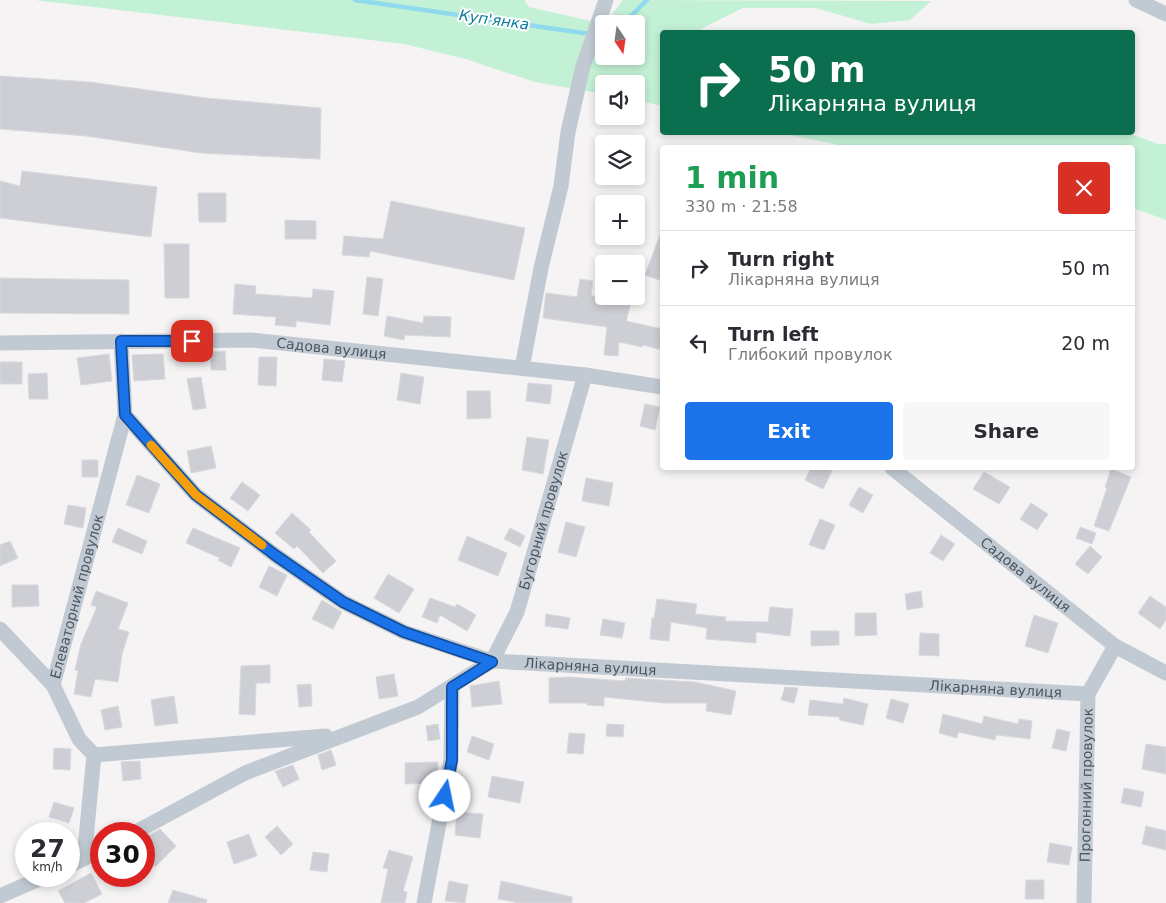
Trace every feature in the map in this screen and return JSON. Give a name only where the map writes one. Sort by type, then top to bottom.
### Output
[{"type":"street","points":[[522,368],[541,268],[561,186],[568,132],[589,49],[606,0]]},
{"type":"street","points":[[1136,0],[1166,14]]},
{"type":"street","name":"Садова вулиця","points":[[0,343],[252,340],[585,375],[660,386]]},
{"type":"street","name":"Елеваторний провулок","points":[[94,755],[78,739],[53,685],[125,415],[121,341]]},
{"type":"street","name":"Бугорний провулок","points":[[492,662],[517,612],[585,375]]},
{"type":"street","name":"Лікарняна вулиця","points":[[125,415],[196,495],[275,555],[343,602],[404,632],[492,662],[1088,694]]},
{"type":"street","name":"Садова вулиця","points":[[895,470],[1115,646],[1166,673]]},
{"type":"street","points":[[0,629],[53,685]]},
{"type":"street","name":"Прогонний провулок","points":[[1084,903],[1088,694],[1115,646]]},
{"type":"street","points":[[154,822],[245,773],[418,707],[492,662]]},
{"type":"street","points":[[424,903],[452,760],[452,687]]},
{"type":"street","points":[[84,860],[94,755],[342,735]]},
{"type":"street","points":[[80,862],[90,856]]},
{"type":"street","points":[[0,896],[21,887]]},
{"type":"green space","points":[[35,0],[524,0],[529,7],[595,22],[595,65],[645,65],[645,15],[612,15],[623,0],[931,1],[910,20],[871,24],[816,8],[743,8],[699,30],[660,30],[660,106],[645,102],[645,75],[595,75],[595,92],[535,82],[466,59],[404,44]]},
{"type":"green space","points":[[791,135],[1133,135],[1158,144],[1166,144],[1166,220],[1135,209],[1135,145],[838,145]]},
{"type":"building","points":[[0,76],[89,82],[206,98],[321,108],[320,159],[201,153],[86,136],[0,129]]},
{"type":"building","points":[[22,171],[157,187],[151,237],[0,218],[0,181],[20,186]]},
{"type":"building","points":[[198,193],[226,193],[226,222],[199,222]]},
{"type":"building","points":[[391,201],[525,228],[514,280],[370,251],[369,257],[342,255],[344,236],[383,239]]},
{"type":"building","points":[[285,220],[316,221],[316,239],[285,239]]},
{"type":"building","points":[[660,235],[660,280],[645,275]]},
{"type":"building","points":[[164,244],[189,244],[189,298],[165,298]]},
{"type":"building","points":[[367,277],[383,279],[378,316],[363,314]]},
{"type":"building","points":[[0,278],[129,280],[129,314],[0,313]]},
{"type":"building","points":[[580,279],[593,281],[591,296],[595,296],[595,305],[630,305],[626,321],[660,329],[660,349],[619,342],[618,356],[604,355],[607,327],[543,318],[546,293],[577,297]]},
{"type":"building","points":[[235,284],[256,286],[255,294],[312,298],[313,289],[334,291],[330,325],[296,321],[296,327],[275,325],[276,317],[233,314]]},
{"type":"building","points":[[387,316],[423,323],[424,316],[451,317],[450,337],[405,335],[404,340],[384,336]]},
{"type":"building","points":[[225,351],[226,370],[211,370],[210,352]]},
{"type":"building","points":[[109,354],[112,381],[81,385],[77,358]]},
{"type":"building","points":[[163,354],[165,379],[134,381],[132,355]]},
{"type":"building","points":[[259,357],[277,357],[276,386],[258,385]]},
{"type":"building","points":[[324,359],[345,361],[342,382],[322,380]]},
{"type":"building","points":[[0,362],[22,362],[22,384],[0,384]]},
{"type":"building","points":[[47,373],[48,399],[29,399],[28,374]]},
{"type":"building","points":[[401,373],[424,377],[420,404],[397,400]]},
{"type":"building","points":[[201,377],[206,408],[193,410],[187,379]]},
{"type":"building","points":[[528,383],[552,385],[550,404],[526,401]]},
{"type":"building","points":[[467,391],[490,391],[491,418],[467,419]]},
{"type":"building","points":[[645,404],[660,407],[655,430],[640,426]]},
{"type":"building","points":[[527,437],[549,440],[543,474],[522,470]]},
{"type":"building","points":[[211,446],[216,468],[191,473],[187,451]]},
{"type":"building","points":[[82,460],[98,460],[98,477],[82,477]]},
{"type":"building","points":[[810,470],[832,471],[823,489],[805,480]]},
{"type":"building","points":[[1111,470],[1131,477],[1109,531],[1094,526],[1107,488],[1105,487]]},
{"type":"building","points":[[984,472],[1010,487],[999,504],[973,489]]},
{"type":"building","points":[[137,475],[160,484],[149,513],[126,505]]},
{"type":"building","points":[[586,478],[613,483],[609,506],[582,501]]},
{"type":"building","points":[[242,482],[260,495],[248,511],[230,498]]},
{"type":"building","points":[[859,487],[873,495],[863,513],[849,505]]},
{"type":"building","points":[[1031,503],[1048,514],[1037,530],[1020,519]]},
{"type":"building","points":[[68,505],[86,508],[83,528],[64,524]]},
{"type":"building","points":[[292,513],[311,530],[309,532],[336,561],[323,573],[297,546],[294,549],[275,533]]},
{"type":"building","points":[[820,519],[835,525],[824,550],[809,545]]},
{"type":"building","points":[[566,522],[585,527],[576,557],[558,552]]},
{"type":"building","points":[[1080,527],[1096,533],[1092,544],[1076,538]]},
{"type":"building","points":[[118,528],[147,541],[142,554],[112,542]]},
{"type":"building","points":[[193,528],[240,548],[231,567],[218,560],[220,558],[186,543]]},
{"type":"building","points":[[510,528],[525,536],[520,547],[504,539]]},
{"type":"building","points":[[941,535],[955,544],[943,561],[930,553]]},
{"type":"building","points":[[467,536],[507,553],[498,576],[458,560]]},
{"type":"building","points":[[10,541],[18,558],[0,566],[0,545]]},
{"type":"building","points":[[1090,546],[1102,557],[1088,574],[1075,564]]},
{"type":"building","points":[[269,566],[287,575],[277,596],[259,587]]},
{"type":"building","points":[[388,574],[414,589],[399,613],[374,598]]},
{"type":"building","points":[[12,585],[38,585],[39,606],[12,607]]},
{"type":"building","points":[[96,591],[128,603],[118,629],[129,632],[122,654],[118,682],[95,679],[91,697],[74,694],[78,671],[75,670],[81,644],[97,607],[91,605]]},
{"type":"building","points":[[921,591],[923,607],[907,610],[905,594]]},
{"type":"building","points":[[1150,596],[1166,607],[1166,620],[1160,629],[1138,613]]},
{"type":"building","points":[[430,598],[455,607],[457,604],[476,615],[467,631],[440,615],[437,623],[422,617]]},
{"type":"building","points":[[657,599],[697,604],[695,614],[726,617],[725,621],[768,622],[770,607],[793,609],[790,636],[756,632],[756,643],[706,639],[707,628],[671,622],[669,641],[650,639],[652,618],[654,618]]},
{"type":"building","points":[[322,600],[342,612],[333,629],[312,619]]},
{"type":"building","points":[[855,613],[876,613],[877,635],[855,636]]},
{"type":"building","points":[[546,614],[570,618],[568,629],[545,626]]},
{"type":"building","points":[[1034,615],[1058,623],[1048,653],[1025,646]]},
{"type":"building","points":[[603,619],[625,623],[622,638],[600,635]]},
{"type":"building","points":[[811,631],[839,631],[839,645],[811,646]]},
{"type":"building","points":[[920,633],[939,634],[939,656],[919,655]]},
{"type":"building","points":[[270,665],[270,683],[256,683],[255,715],[239,714],[241,666]]},
{"type":"building","points":[[394,674],[398,696],[379,699],[376,677]]},
{"type":"building","points":[[569,677],[625,681],[626,678],[695,682],[736,691],[731,715],[706,711],[707,703],[664,703],[604,697],[604,706],[587,705],[587,703],[549,703],[549,678]]},
{"type":"building","points":[[499,681],[502,704],[472,707],[470,686]]},
{"type":"building","points":[[311,684],[312,706],[299,707],[297,685]]},
{"type":"building","points":[[785,687],[798,688],[794,703],[781,700]]},
{"type":"building","points":[[174,696],[178,723],[155,726],[151,700]]},
{"type":"building","points":[[844,698],[868,704],[863,725],[839,720],[840,717],[808,715],[810,700],[843,704]]},
{"type":"building","points":[[891,699],[909,704],[903,723],[886,718]]},
{"type":"building","points":[[118,706],[122,727],[105,730],[101,710]]},
{"type":"building","points":[[943,714],[982,724],[984,716],[1018,724],[1019,719],[1032,721],[1030,739],[996,735],[995,740],[958,732],[957,738],[939,733]]},
{"type":"building","points":[[438,724],[440,739],[428,741],[426,726]]},
{"type":"building","points":[[607,724],[624,725],[623,737],[606,736]]},
{"type":"building","points":[[1057,729],[1070,732],[1066,751],[1052,748]]},
{"type":"building","points":[[569,733],[585,734],[583,754],[567,753]]},
{"type":"building","points":[[472,736],[494,744],[489,760],[467,752]]},
{"type":"building","points":[[1146,744],[1166,747],[1166,774],[1142,769]]},
{"type":"building","points":[[54,748],[71,749],[70,770],[53,769]]},
{"type":"building","points":[[331,750],[336,765],[322,770],[318,755]]},
{"type":"building","points":[[140,761],[141,779],[123,781],[121,762]]},
{"type":"building","points":[[438,762],[437,783],[405,784],[405,763]]},
{"type":"building","points":[[293,765],[299,779],[283,787],[275,771]]},
{"type":"building","points":[[492,776],[524,782],[520,803],[488,797]]},
{"type":"building","points":[[1124,788],[1144,792],[1141,807],[1121,803]]},
{"type":"building","points":[[54,802],[74,808],[69,822],[49,817]]},
{"type":"building","points":[[457,812],[483,814],[480,838],[455,835]]},
{"type":"building","points":[[277,826],[293,844],[281,855],[265,837]]},
{"type":"building","points":[[1146,826],[1166,831],[1166,850],[1142,844]]},
{"type":"building","points":[[160,829],[176,846],[155,867],[155,832]]},
{"type":"building","points":[[249,834],[257,856],[234,864],[227,842]]},
{"type":"building","points":[[1050,843],[1072,847],[1069,865],[1047,862]]},
{"type":"building","points":[[389,850],[413,857],[403,891],[407,892],[405,903],[381,903],[388,869],[383,868]]},
{"type":"building","points":[[313,852],[329,854],[327,872],[310,870]]},
{"type":"building","points":[[90,874],[90,887],[98,887],[102,894],[84,903],[65,903],[58,891],[65,887],[80,887],[80,879]]},
{"type":"building","points":[[1026,880],[1044,880],[1044,899],[1025,899]]},
{"type":"building","points":[[449,881],[468,885],[465,903],[445,901]]},
{"type":"building","points":[[501,881],[572,897],[572,903],[520,903],[498,899]]},
{"type":"building","points":[[173,890],[207,900],[206,903],[168,903]]},
{"type":"waterway","name":"Куп'янка","points":[[355,0],[590,34]]},
{"type":"waterway","name":"Куп'янка","points":[[632,15],[647,0]]},
{"type":"slow traffic","points":[[151,445],[196,495],[262,545]]},
{"type":"route","points":[[192,341],[121,341],[125,415],[196,495],[275,555],[343,602],[404,632],[492,662],[452,687],[452,760],[445,796]]}]
